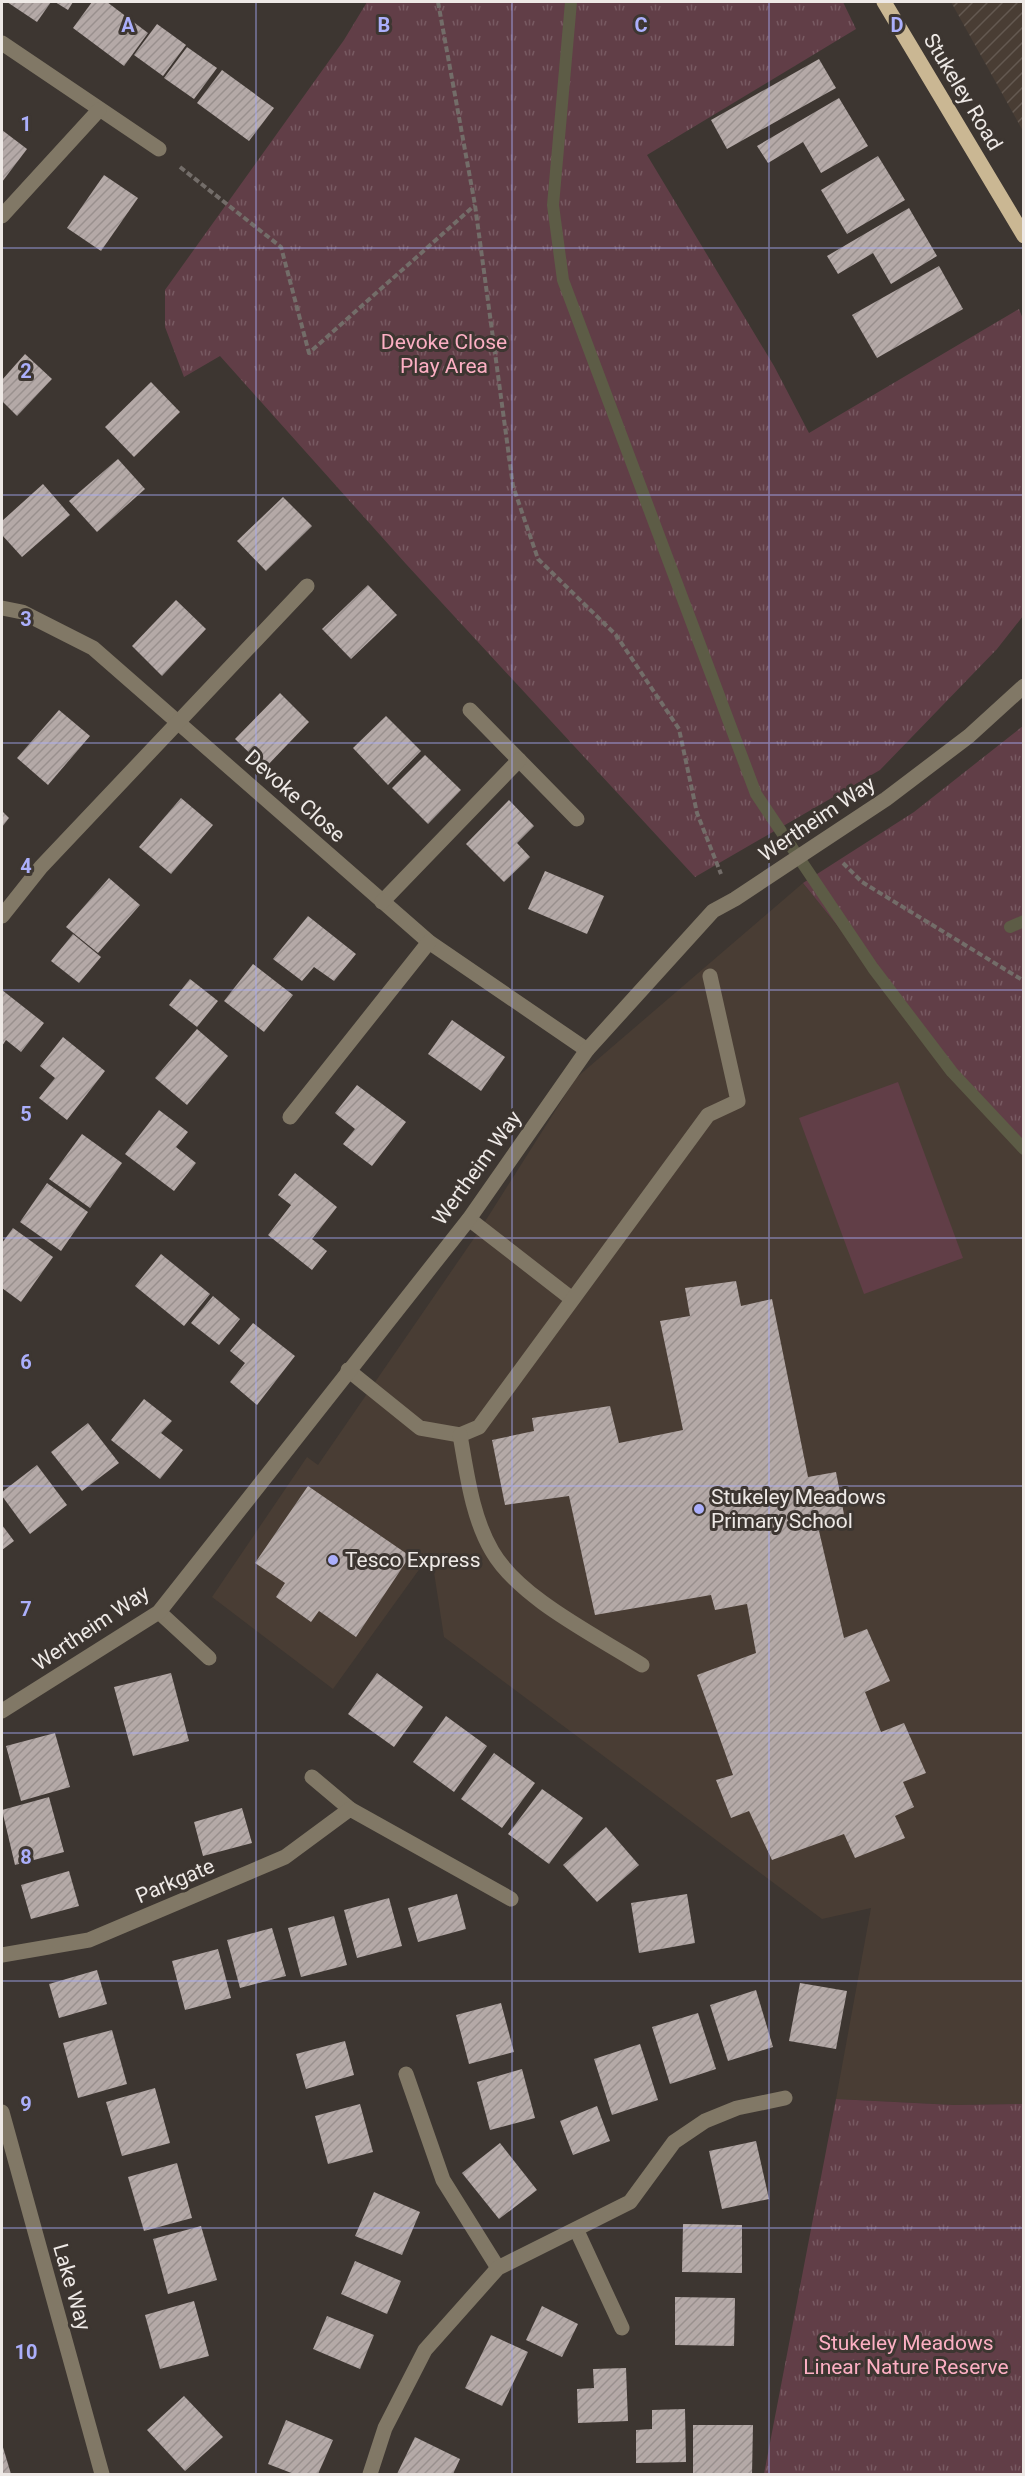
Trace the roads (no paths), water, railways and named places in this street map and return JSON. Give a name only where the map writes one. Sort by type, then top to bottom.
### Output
[{"type":"main road","name":"Stukeley Road","points":[[884,2],[1023,236]]},
{"type":"street","points":[[2,43],[159,149]]},
{"type":"street","points":[[2,216],[99,110]]},
{"type":"street","points":[[2,915],[41,867],[307,586]]},
{"type":"street","name":"Devoke Close","points":[[2,608],[22,612],[93,648],[429,942],[586,1050]]},
{"type":"street","name":"Wertheim Way","points":[[2,1711],[159,1612],[469,1219],[586,1050],[713,911],[735,899],[886,799],[969,736],[1023,686]]},
{"type":"street","points":[[470,710],[577,819]]},
{"type":"street","points":[[382,902],[519,760]]},
{"type":"street","points":[[290,1117],[429,942]]},
{"type":"street","points":[[348,1370],[420,1428],[460,1435],[479,1427],[708,1115],[738,1101],[710,976]]},
{"type":"street","points":[[469,1219],[572,1299]]},
{"type":"street","points":[[460,1435],[476,1513],[492,1551],[525,1590],[642,1665]]},
{"type":"street","points":[[159,1612],[209,1658]]},
{"type":"street","points":[[312,1777],[350,1809],[511,1899]]},
{"type":"street","name":"Parkgate","points":[[2,1955],[89,1940],[100,1936],[285,1857],[350,1809]]},
{"type":"street","points":[[406,2074],[442,2180],[498,2268]]},
{"type":"street","points":[[370,2475],[385,2427],[425,2350],[498,2268],[577,2231],[630,2202],[674,2142],[705,2121],[737,2108],[785,2097]]},
{"type":"street","name":"Lake Way","points":[[2,2112],[102,2475]]},
{"type":"street","points":[[577,2231],[622,2328]]},
{"type":"waterway","points":[[571,2],[553,205],[563,280],[756,794],[873,968],[952,1072],[1024,1149]]},
{"type":"waterway","points":[[1010,927],[1024,921]]},
{"type":"place","name":"Stukeley Meadows Primary School","points":[[699,1509]]},
{"type":"place","name":"Tesco Express","points":[[333,1560]]},
{"type":"park label","name":"Devoke Close Play Area","points":[[444,354]]},
{"type":"park label","name":"Stukeley Meadows Linear Nature Reserve","points":[[906,2355]]}]
